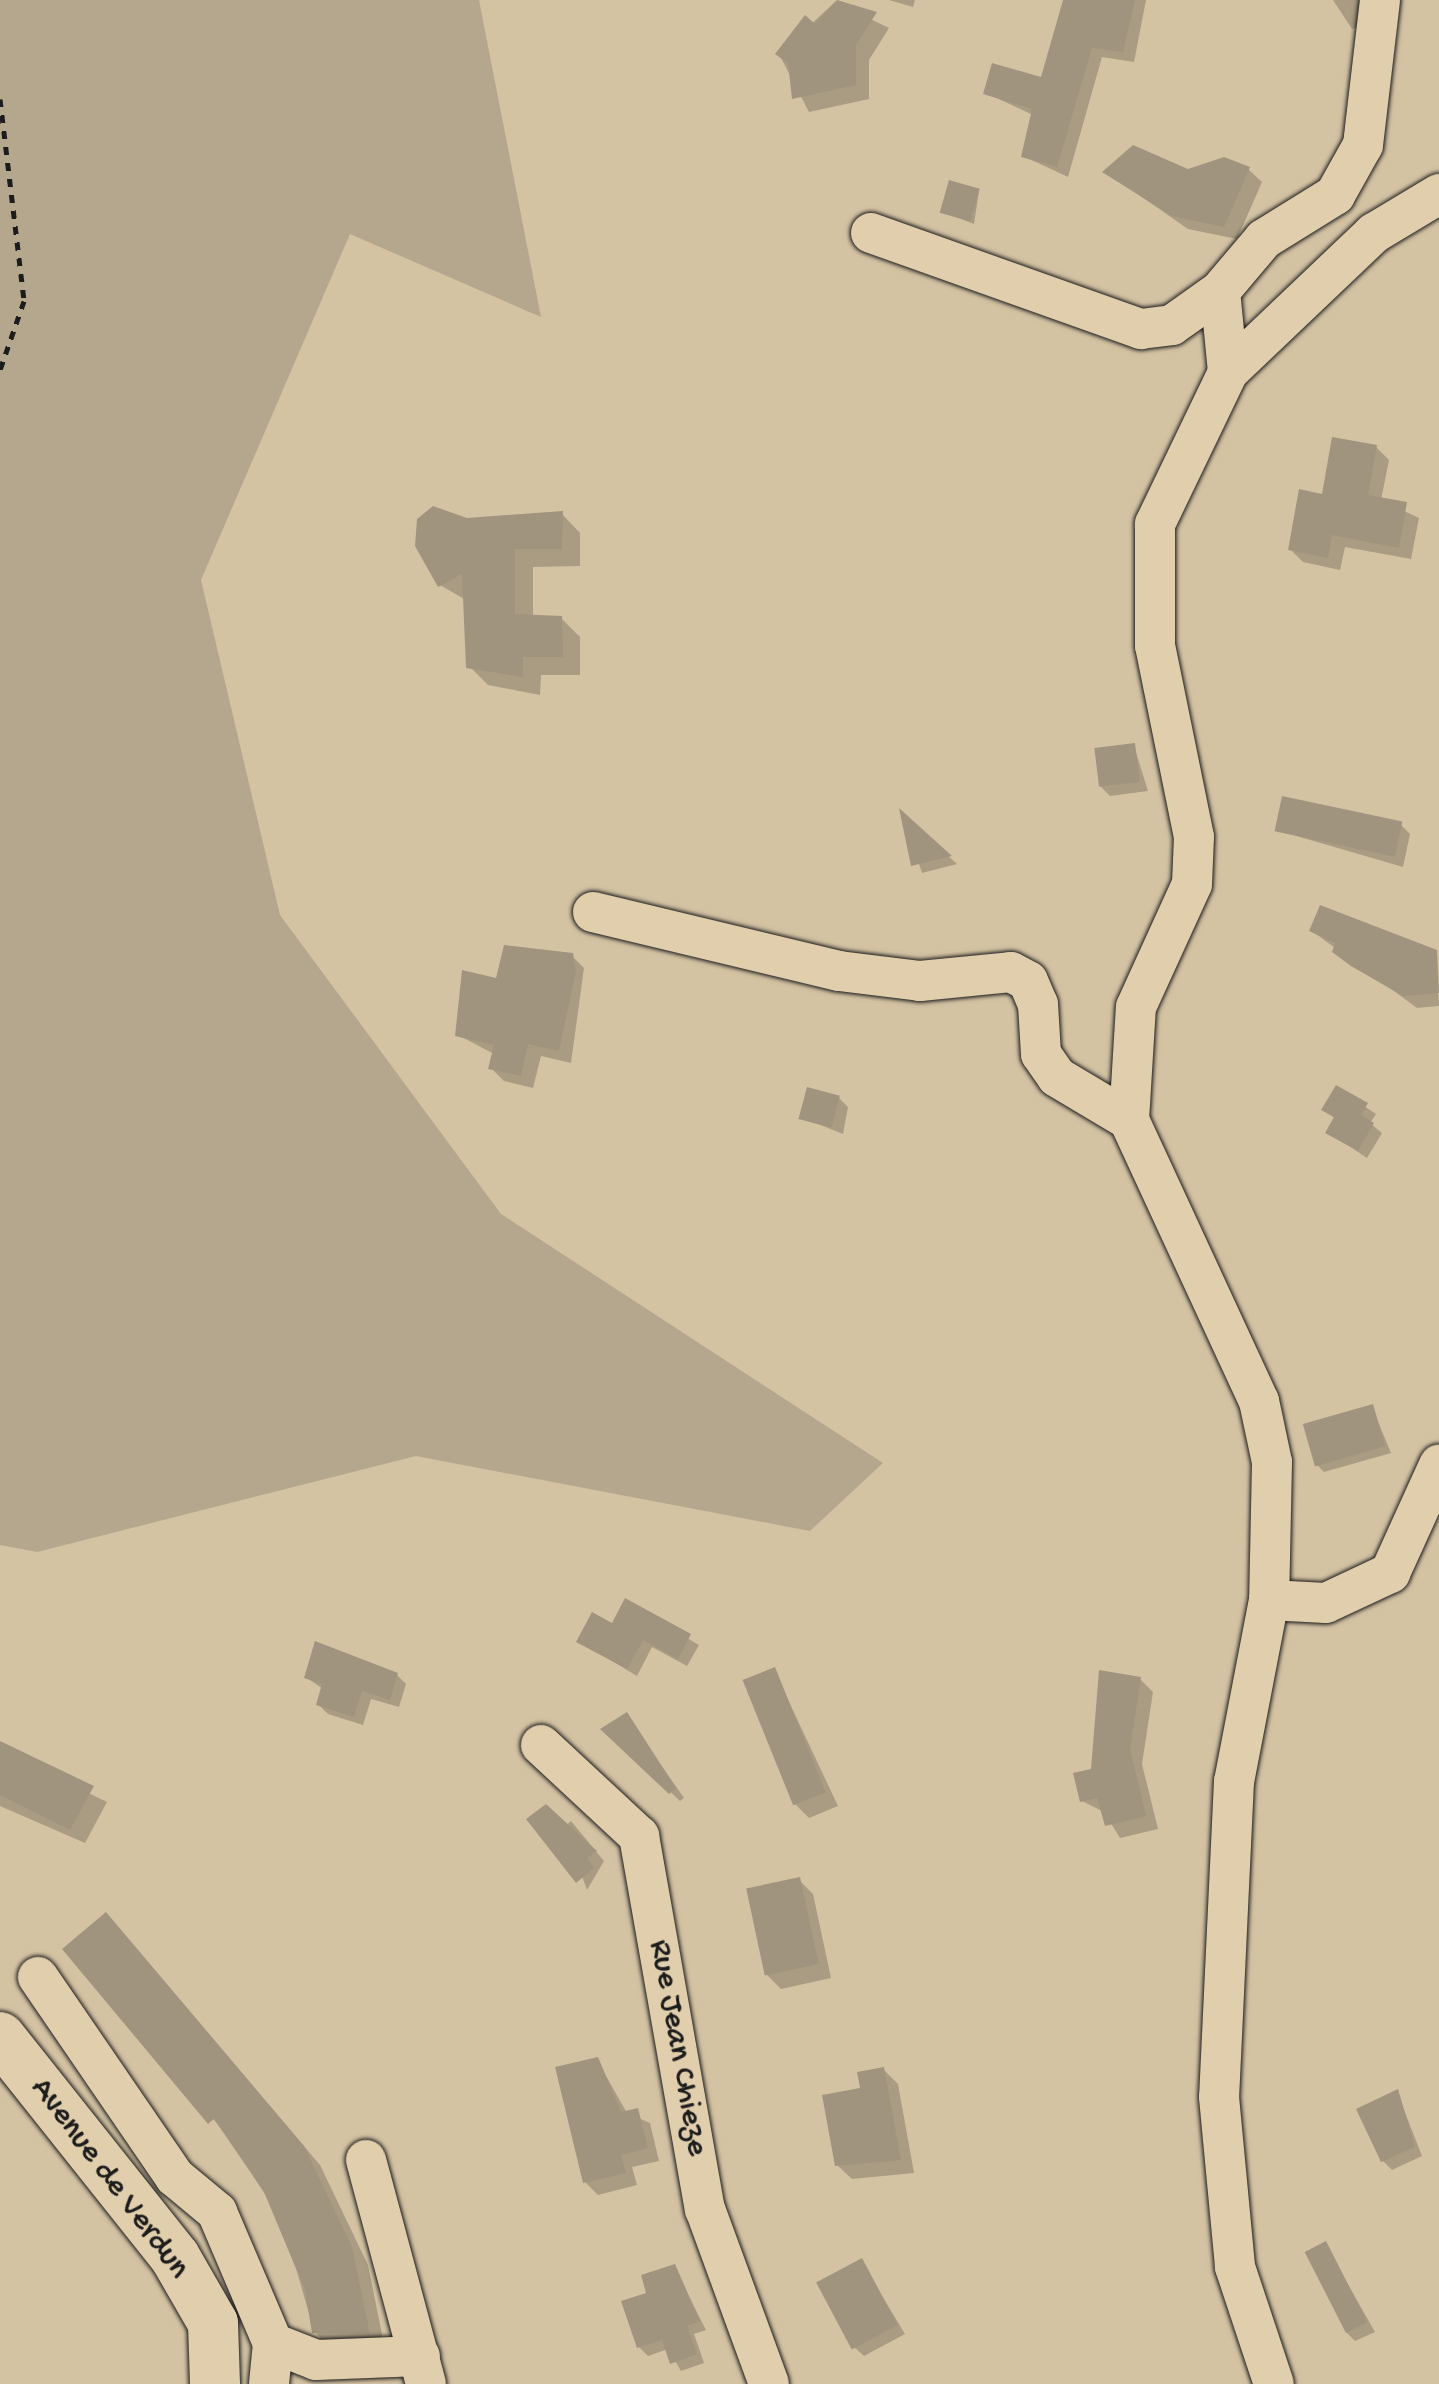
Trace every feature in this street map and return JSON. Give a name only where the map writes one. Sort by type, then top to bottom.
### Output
[{"type":"main road","name":"Avenue de Verdun","points":[[0,2037],[175,2258],[213,2324],[215,2384]]},
{"type":"street","points":[[871,233],[1141,328],[1172,325],[1220,290],[1264,238],[1335,195],[1363,145],[1380,0]]},
{"type":"street","points":[[1274,2384],[1234,2268],[1219,2097],[1234,1781],[1270,1600],[1272,1462],[1259,1401],[1129,1120],[1136,1007],[1192,884],[1194,837],[1154,646],[1156,524],[1228,372],[1374,233],[1439,194]]},
{"type":"street","points":[[1220,290],[1228,372]]},
{"type":"street","points":[[593,912],[839,971],[920,981],[1011,972],[1028,980],[1038,1004],[1041,1054],[1057,1077],[1129,1120]]},
{"type":"street","points":[[1270,1600],[1326,1603],[1390,1573],[1439,1465]]},
{"type":"street","name":"Rue Jean Chieze","points":[[541,1745],[639,1836],[705,2209],[769,2384]]},
{"type":"street","points":[[38,1977],[175,2177],[217,2212],[274,2343],[269,2384]]},
{"type":"street","points":[[274,2343],[316,2360],[423,2370],[366,2160]]},
{"type":"path","points":[[0,99],[24,301],[0,370]]},
{"type":"shaded area","points":[[0,0],[479,0],[541,317],[350,234],[201,580],[280,915],[501,1214],[883,1463],[810,1531],[416,1456],[37,1552],[0,1545]]},
{"type":"building","points":[[837,0],[877,12],[856,45],[856,85],[792,99],[788,63],[775,54],[805,15],[815,24]]},
{"type":"building","points":[[1063,0],[1135,0],[1123,52],[1092,48],[1057,167],[1021,157],[1032,109],[983,94],[992,63],[1041,77]]},
{"type":"building","points":[[1133,145],[1188,169],[1224,157],[1250,167],[1224,227],[1172,216],[1102,172]]},
{"type":"building","points":[[949,180],[980,189],[970,222],[940,213]]},
{"type":"building","points":[[1332,437],[1377,445],[1368,495],[1407,502],[1399,548],[1332,535],[1328,558],[1288,550],[1299,489],[1322,494]]},
{"type":"building","points":[[433,506],[467,518],[563,511],[562,549],[515,549],[515,614],[562,616],[563,657],[523,657],[523,677],[466,668],[462,574],[438,587],[415,546],[417,519]]},
{"type":"building","points":[[1135,743],[1140,782],[1099,787],[1094,748]]},
{"type":"building","points":[[1282,796],[1402,822],[1395,857],[1275,831]]},
{"type":"building","points":[[899,808],[952,856],[911,866]]},
{"type":"building","points":[[1320,905],[1437,950],[1439,993],[1403,996],[1332,952],[1335,943],[1309,931]]},
{"type":"building","points":[[504,945],[573,953],[576,971],[559,1051],[528,1044],[521,1076],[488,1069],[494,1045],[455,1036],[462,970],[496,978]]},
{"type":"building","points":[[1336,1085],[1368,1103],[1361,1115],[1374,1123],[1358,1151],[1325,1133],[1334,1117],[1321,1110]]},
{"type":"building","points":[[807,1087],[840,1096],[831,1128],[798,1119]]},
{"type":"building","points":[[1373,1404],[1385,1446],[1315,1466],[1303,1424]]},
{"type":"building","points":[[625,1598],[691,1634],[678,1659],[643,1640],[627,1669],[576,1642],[592,1612],[612,1623]]},
{"type":"building","points":[[315,1641],[398,1673],[390,1700],[362,1691],[354,1717],[316,1705],[322,1684],[304,1678]]},
{"type":"building","points":[[775,1667],[826,1792],[793,1805],[743,1680]]},
{"type":"building","points":[[1099,1670],[1141,1677],[1130,1749],[1146,1816],[1105,1826],[1097,1798],[1080,1802],[1073,1773],[1091,1769]]},
{"type":"building","points":[[627,1712],[676,1788],[669,1794],[600,1729]]},
{"type":"building","points":[[0,1741],[94,1786],[70,1830],[0,1795]]},
{"type":"building","points":[[546,1804],[597,1851],[587,1858],[594,1868],[576,1883],[526,1819]]},
{"type":"building","points":[[800,1877],[819,1964],[765,1975],[746,1888]]},
{"type":"building","points":[[106,1912],[304,2146],[352,2247],[370,2334],[312,2333],[305,2290],[264,2192],[214,2119],[208,2124],[62,1949]]},
{"type":"building","points":[[598,2057],[621,2112],[638,2108],[648,2148],[621,2155],[626,2173],[583,2183],[555,2067]]},
{"type":"building","points":[[884,2067],[901,2160],[835,2166],[822,2095],[860,2088],[857,2072]]},
{"type":"building","points":[[1398,2089],[1415,2147],[1381,2162],[1356,2109]]},
{"type":"building","points":[[1326,2241],[1367,2322],[1346,2333],[1305,2252]]},
{"type":"building","points":[[862,2258],[898,2325],[852,2350],[816,2282]]},
{"type":"building","points":[[675,2264],[700,2321],[687,2326],[697,2354],[670,2364],[662,2340],[637,2348],[621,2301],[646,2293],[641,2275]]}]
